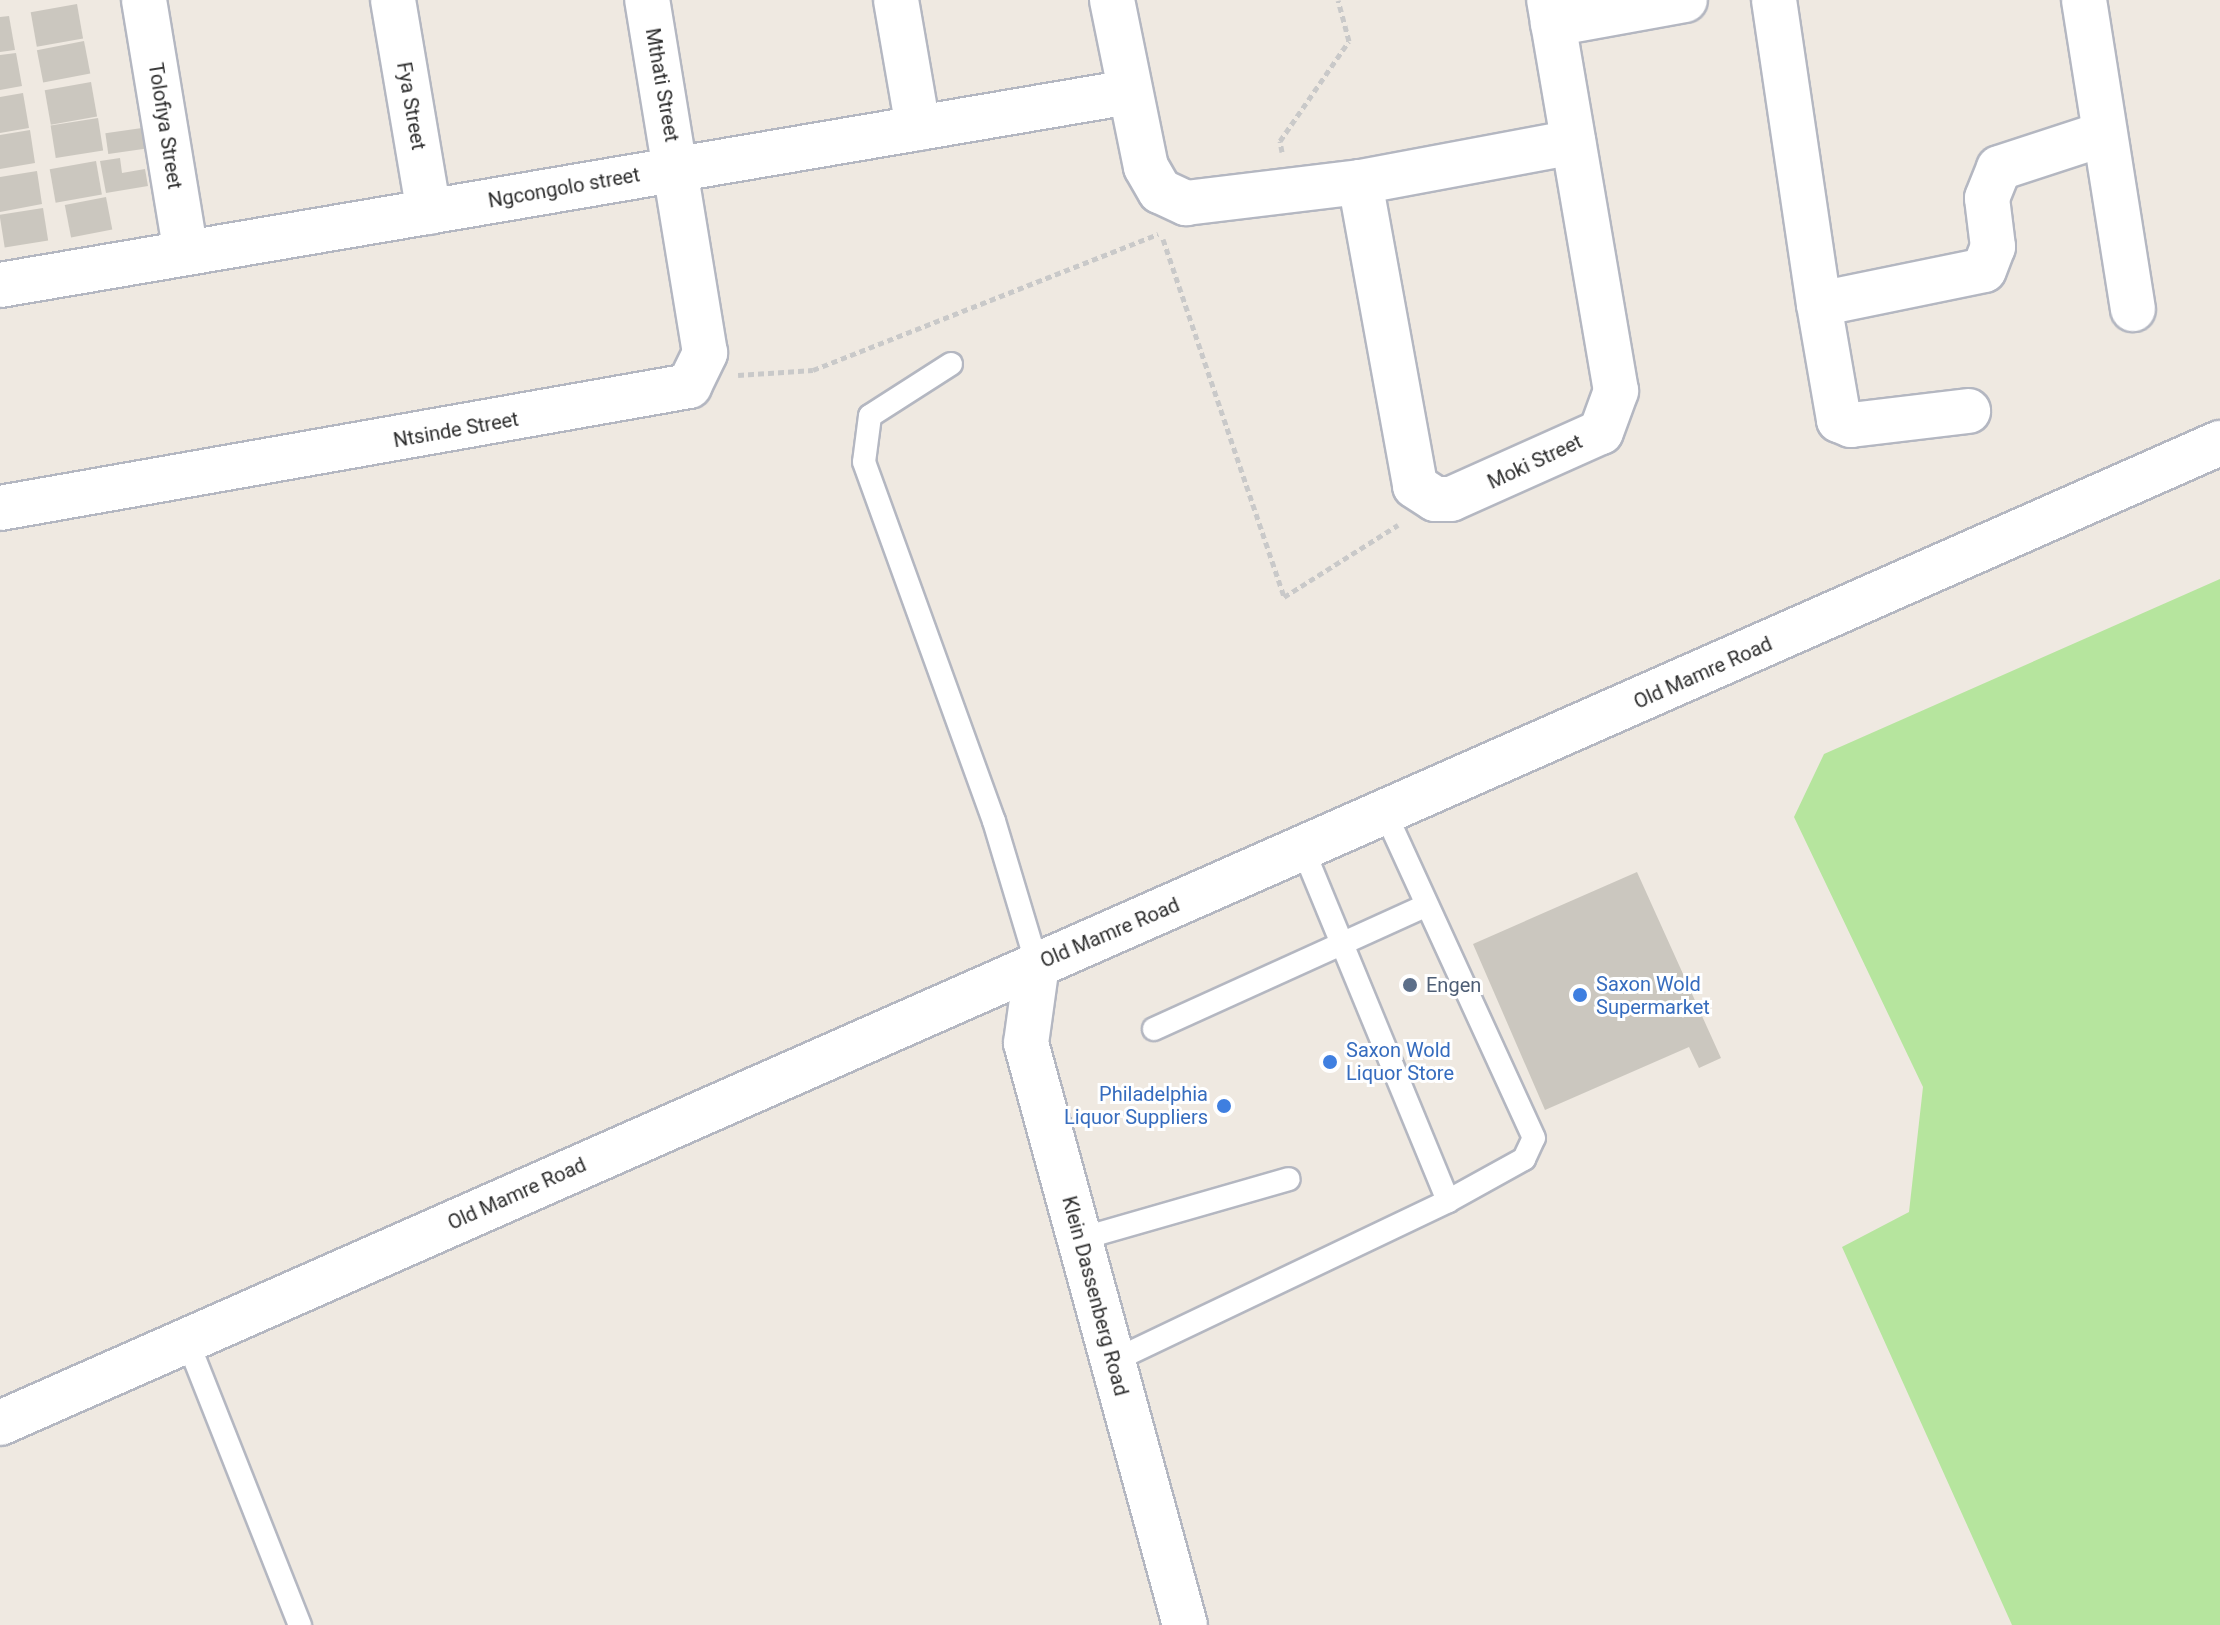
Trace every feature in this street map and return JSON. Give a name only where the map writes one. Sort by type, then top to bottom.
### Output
[{"type":"street","name":"Tolofiya Street","points":[[144,0],[186,253]]},
{"type":"street","name":"Fya Street","points":[[393,0],[429,212]]},
{"type":"street","name":"Mthati Street","points":[[647,0],[676,169]]},
{"type":"street","points":[[896,0],[918,128]]},
{"type":"street","points":[[1112,0],[1146,167],[1166,215],[1210,203],[1360,182],[1573,142]]},
{"type":"street","points":[[1551,12],[1685,0]]},
{"type":"street","points":[[1774,0],[1839,420],[1851,425],[1968,411]]},
{"type":"street","points":[[2084,0],[2133,309]]},
{"type":"street","name":"Moki Street","points":[[1435,499],[1451,499],[1601,432],[1614,409],[1551,12]]},
{"type":"street","name":"Ngcongolo street","points":[[0,285],[1129,92]]},
{"type":"street","points":[[1819,304],[1984,270],[1993,247],[1987,198],[1999,168],[2103,134]]},
{"type":"street","points":[[676,169],[705,353],[697,378]]},
{"type":"street","points":[[1360,182],[1415,486],[1435,499]]},
{"type":"street","name":"Ntsinde Street","points":[[0,508],[677,392],[697,378]]},
{"type":"street","name":"Old Mamre Road","points":[[0,1423],[1037,964],[1386,814],[2220,443]]},
{"type":"street","name":"Klein Dassenberg Road","points":[[1037,964],[1026,1043],[1185,1625]]},
{"type":"lane","points":[[951,364],[870,416],[864,462],[994,821],[1037,964]]},
{"type":"lane","points":[[1113,1361],[1448,1201],[1524,1159],[1534,1138],[1425,906],[1386,814]]},
{"type":"lane","points":[[1303,849],[1448,1201]]},
{"type":"lane","points":[[1154,1029],[1425,906]]},
{"type":"lane","points":[[1080,1239],[1289,1179]]},
{"type":"lane","points":[[187,1340],[300,1625]]},
{"type":"path","points":[[1289,192],[1280,141],[1349,41],[1338,0]]},
{"type":"path","points":[[697,378],[813,370],[1166,215],[1284,597],[1435,499]]},
{"type":"green space","points":[[2220,579],[2220,1625],[2012,1625],[1842,1247],[1909,1212],[1923,1087],[1794,817],[1824,754]]},
{"type":"building","points":[[77,4],[83,38],[37,47],[31,12]]},
{"type":"building","points":[[9,16],[15,50],[0,52],[0,17]]},
{"type":"building","points":[[84,41],[90,73],[43,83],[37,50]]},
{"type":"building","points":[[16,53],[22,86],[0,90],[0,55]]},
{"type":"building","points":[[91,82],[97,116],[51,125],[45,90]]},
{"type":"building","points":[[23,93],[29,128],[0,133],[0,97]]},
{"type":"building","points":[[98,118],[103,151],[56,158],[51,126]]},
{"type":"building","points":[[142,128],[145,149],[108,154],[105,133]]},
{"type":"building","points":[[30,130],[35,163],[0,169],[0,135]]},
{"type":"building","points":[[120,158],[122,173],[145,169],[148,186],[106,193],[100,161]]},
{"type":"building","points":[[96,161],[102,194],[56,203],[50,169]]},
{"type":"building","points":[[37,171],[42,204],[0,212],[0,177]]},
{"type":"building","points":[[106,197],[112,229],[71,237],[65,205]]},
{"type":"building","points":[[43,208],[48,241],[5,247],[0,215]]},
{"type":"building","name":"Saxon Wold Supermarket","points":[[1637,872],[1721,1058],[1699,1068],[1689,1047],[1545,1110],[1473,944]]},
{"type":"place","name":"Engen","points":[[1410,985]]},
{"type":"place","name":"Saxon Wold Supermarket","points":[[1580,995]]},
{"type":"place","name":"Saxon Wold Liquor Store","points":[[1330,1062]]},
{"type":"place","name":"Philadelphia Liquor Suppliers","points":[[1224,1106]]}]
